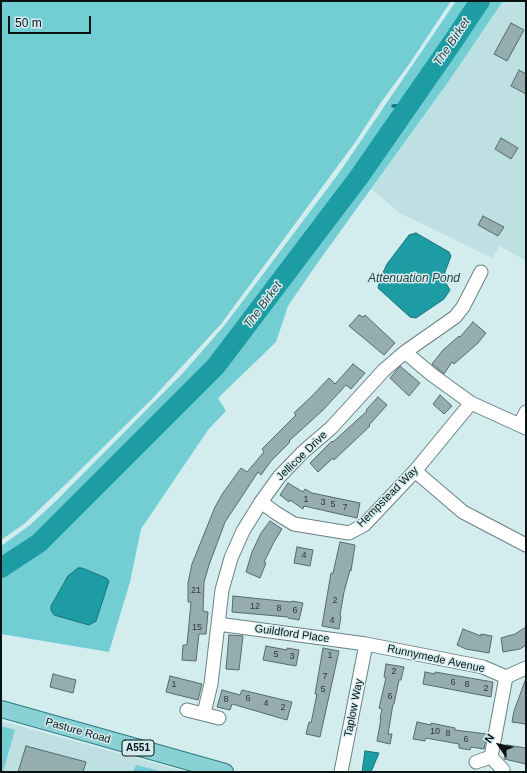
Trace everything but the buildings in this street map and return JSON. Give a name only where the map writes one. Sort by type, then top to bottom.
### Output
[{"type":"main road","name":"Pasture Road","points":[[1,709],[225,772]]},
{"type":"street","name":"Jellicoe Drive","points":[[204,713],[211,684],[222,590],[231,558],[243,531],[261,502],[279,477],[303,452],[331,428],[384,370],[405,352],[455,317],[463,308],[482,272]]},
{"type":"street","points":[[405,352],[430,374],[471,403],[523,426],[526,412]]},
{"type":"street","name":"Hempstead Way","points":[[261,502],[276,514],[294,524],[349,534],[364,525],[415,471],[471,403]]},
{"type":"street","points":[[415,471],[463,512],[526,545]]},
{"type":"street","name":"Guildford Place","points":[[218,624],[366,644]]},
{"type":"street","name":"Runnymede Avenue","points":[[366,644],[483,667],[506,677]]},
{"type":"street","name":"Taplow Way","points":[[341,772],[366,644]]},
{"type":"street","points":[[491,757],[506,677],[526,668]]},
{"type":"street","points":[[187,710],[204,713],[219,718]]},
{"type":"street","points":[[476,762],[491,757]]},
{"type":"street","points":[[491,757],[503,770]]},
{"type":"shaded area","points":[[1,1],[451,1],[354,144],[221,324],[151,400],[67,483],[24,524],[1,540]]},
{"type":"shaded area","points":[[456,1],[503,1],[451,78],[288,306],[276,342],[218,398],[226,411],[208,430],[141,529],[130,582],[109,652],[1,634],[1,546],[30,525],[58,499],[182,374],[224,326],[339,173]]},
{"type":"shaded area","points":[[503,1],[526,1],[526,261],[500,246],[492,258],[400,213],[371,189],[451,78]]},
{"type":"shaded area","points":[[1,721],[186,772],[1,772]]},
{"type":"shaded area","points":[[1,726],[15,730],[3,772],[1,772]]},
{"type":"shaded area","points":[[136,765],[163,772],[133,772]]},
{"type":"water","name":"Attenuation Pond","points":[[416,233],[449,252],[451,256],[445,272],[444,280],[450,290],[444,299],[416,318],[410,317],[378,288],[380,279],[387,264],[409,235]]},
{"type":"water","points":[[78,568],[82,568],[106,578],[109,581],[96,621],[89,625],[54,615],[51,610],[51,606],[68,576]]},
{"type":"water","points":[[365,751],[379,753],[371,772],[362,772]]},
{"type":"waterway","name":"The Birket","points":[[1,568],[39,543],[216,366],[359,177],[480,1]]},
{"type":"waterway","points":[[393,106],[409,105]]}]
